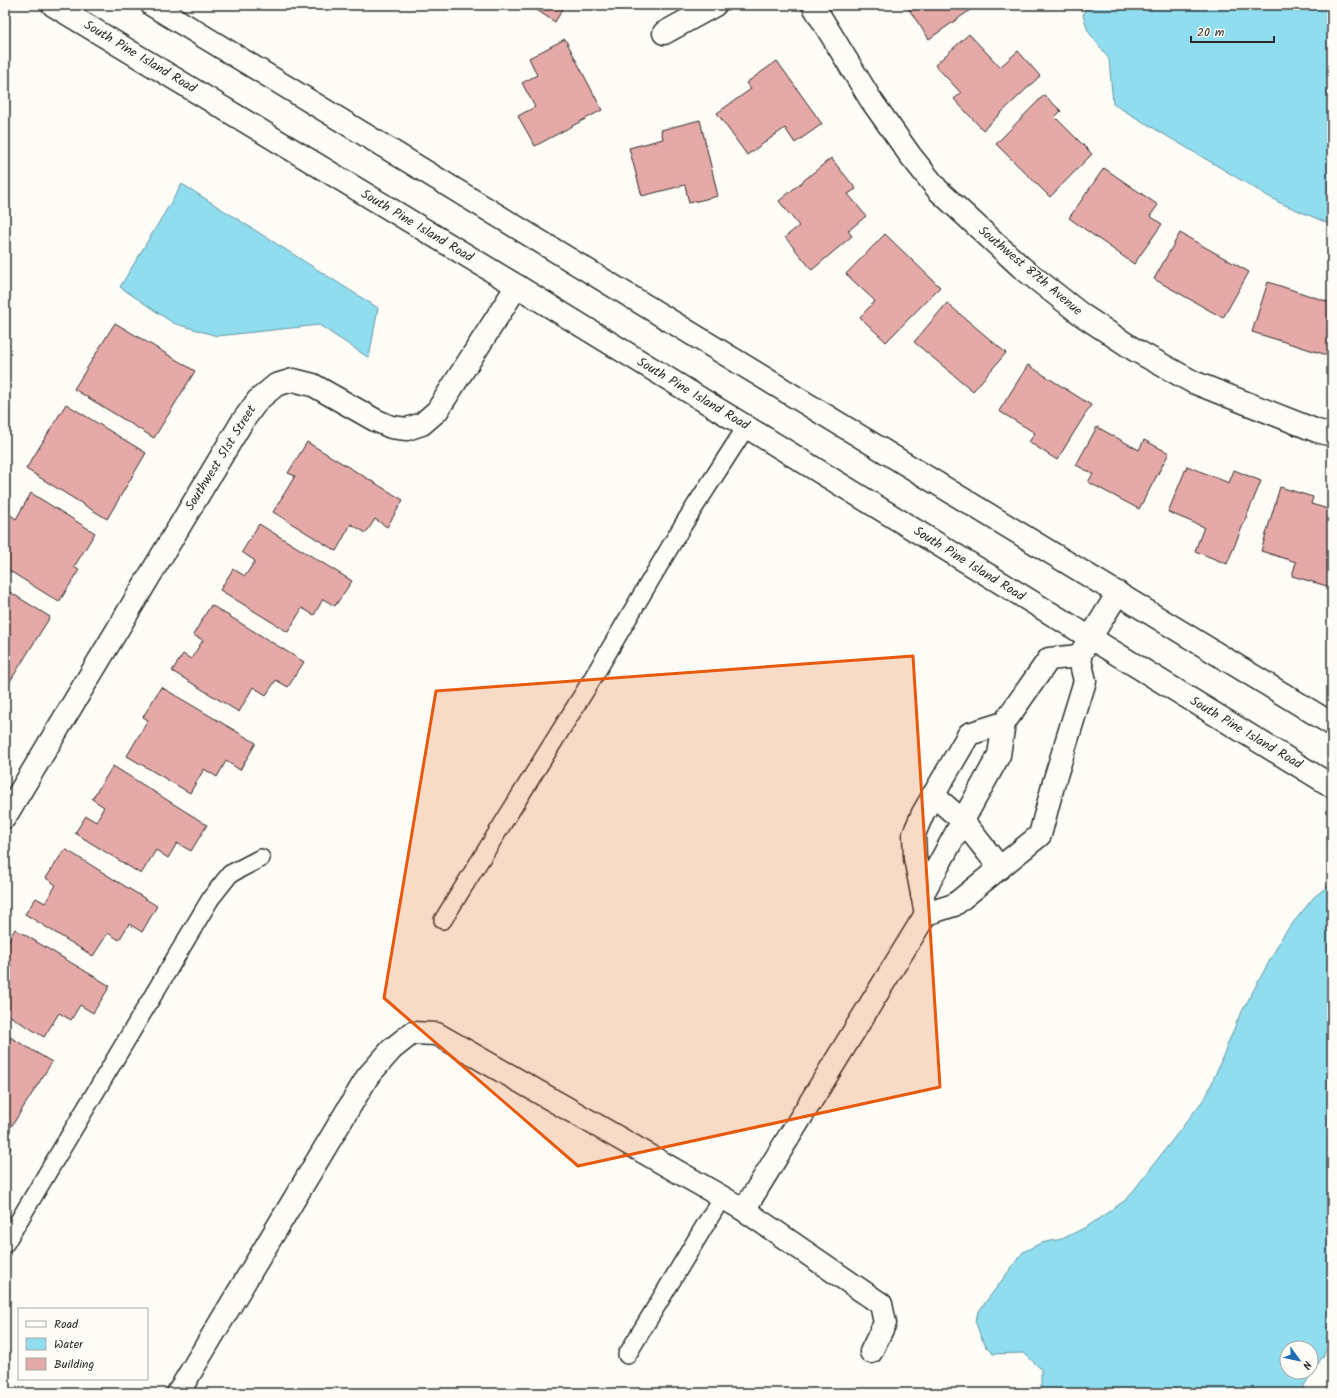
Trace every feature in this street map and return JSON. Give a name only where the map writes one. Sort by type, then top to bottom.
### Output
[{"type":"street","name":"South Pine Island Road","points":[[53,5],[516,286],[1332,786]]},
{"type":"street","points":[[152,5],[1332,724]]},
{"type":"street","points":[[664,33],[715,5]]},
{"type":"street","name":"Southwest 87th Avenue","points":[[813,5],[871,100],[938,190],[1021,267],[1082,315],[1135,350],[1193,382],[1332,435]]},
{"type":"street","name":"Southwest 51st Street","points":[[5,817],[242,422],[258,400],[276,385],[293,380],[313,385],[375,420],[391,427],[407,429],[422,424],[437,411],[516,286]]},
{"type":"street","points":[[924,904],[954,905],[1040,835],[1054,782],[1085,681],[1078,656],[1118,593]]},
{"type":"street","points":[[744,1210],[924,904],[963,821],[999,755],[1004,723],[1049,659],[1078,656]]},
{"type":"street","points":[[924,904],[915,858],[914,834],[923,813],[969,734],[1004,723]]},
{"type":"street","points":[[933,795],[963,821],[1000,868]]},
{"type":"street","points":[[178,1393],[368,1076],[392,1049],[412,1033],[437,1034],[722,1197],[744,1210],[881,1304],[885,1323],[871,1352]]},
{"type":"lane","points":[[443,920],[581,698],[683,525],[746,427]]},
{"type":"lane","points":[[5,1244],[211,898],[230,874],[261,858]]},
{"type":"lane","points":[[627,1355],[722,1197]]},
{"type":"highlighted area","points":[[913,656],[940,1087],[578,1166],[384,998],[436,691]]},
{"type":"water","points":[[1087,5],[1332,5],[1332,225],[1278,202],[1113,104],[1109,59],[1088,31],[1083,15]]},
{"type":"water","points":[[182,184],[378,308],[369,358],[319,325],[217,336],[173,323],[120,287]]},
{"type":"water","points":[[1332,883],[1332,1342],[1319,1362],[1319,1340],[1279,1340],[1279,1380],[1308,1380],[1301,1393],[1041,1393],[1041,1369],[1024,1353],[993,1354],[984,1345],[975,1321],[979,1311],[1023,1252],[1041,1243],[1062,1239],[1088,1226],[1127,1199],[1207,1095],[1238,1019],[1284,934],[1314,897]]},
{"type":"building","points":[[529,5],[565,5],[555,22]]},
{"type":"building","points":[[906,5],[971,5],[973,8],[929,39]]},
{"type":"building","points":[[969,34],[1000,67],[1018,51],[1040,76],[983,130],[954,99],[961,93],[935,65]]},
{"type":"building","points":[[565,39],[602,110],[535,146],[518,116],[535,107],[522,83],[537,75],[529,58]]},
{"type":"building","points":[[777,61],[822,124],[795,143],[785,128],[747,155],[717,113],[751,89],[746,83]]},
{"type":"building","points":[[1044,95],[1061,111],[1055,117],[1092,154],[1050,197],[996,144]]},
{"type":"building","points":[[700,120],[718,196],[689,203],[685,185],[642,196],[629,148],[663,139],[661,130]]},
{"type":"building","points":[[831,158],[856,189],[848,194],[866,216],[848,231],[852,236],[812,270],[785,237],[799,226],[779,201]]},
{"type":"building","points":[[1104,168],[1158,205],[1150,216],[1162,224],[1134,264],[1069,218]]},
{"type":"building","points":[[1180,233],[1249,272],[1223,318],[1154,279]]},
{"type":"building","points":[[885,234],[940,287],[886,342],[860,317],[875,301],[846,274]]},
{"type":"building","points":[[1268,282],[1332,303],[1332,340],[1327,355],[1252,332]]},
{"type":"building","points":[[947,303],[1006,353],[973,391],[914,342]]},
{"type":"building","points":[[115,323],[195,371],[154,438],[74,389]]},
{"type":"building","points":[[1028,365],[1091,405],[1057,460],[1029,442],[1035,433],[999,411]]},
{"type":"building","points":[[66,404],[146,453],[107,519],[26,469]]},
{"type":"building","points":[[1097,427],[1139,450],[1144,440],[1169,453],[1139,509],[1088,482],[1093,474],[1076,465]]},
{"type":"building","points":[[307,442],[403,500],[387,527],[375,519],[366,533],[351,524],[336,551],[273,512],[295,476],[288,473]]},
{"type":"building","points":[[1187,466],[1229,483],[1234,470],[1261,481],[1227,564],[1195,551],[1204,527],[1168,512]]},
{"type":"building","points":[[1280,487],[1313,497],[1311,504],[1332,510],[1332,570],[1327,586],[1292,576],[1296,562],[1261,551]]},
{"type":"building","points":[[31,493],[95,533],[74,567],[79,570],[59,602],[5,568],[5,511],[16,519]]},
{"type":"building","points":[[259,524],[352,581],[335,606],[323,599],[314,615],[302,608],[288,632],[220,590],[233,569],[245,576],[255,561],[242,552]]},
{"type":"building","points":[[5,589],[50,617],[9,683],[5,680]]},
{"type":"building","points":[[211,605],[304,662],[288,687],[276,680],[266,695],[253,687],[239,712],[172,671],[183,654],[191,659],[203,640],[193,635]]},
{"type":"building","points":[[161,687],[256,743],[240,770],[226,761],[217,777],[204,769],[190,793],[127,756],[148,720],[143,717]]},
{"type":"building","points":[[113,766],[207,825],[191,851],[177,843],[168,858],[156,850],[141,874],[75,833],[86,816],[96,822],[104,807],[92,799]]},
{"type":"building","points":[[65,849],[157,906],[142,932],[129,924],[119,940],[108,933],[93,956],[25,914],[36,898],[45,903],[56,885],[46,878]]},
{"type":"building","points":[[15,929],[110,986],[93,1013],[80,1005],[71,1020],[59,1013],[44,1037],[5,1013],[5,972],[9,965],[5,963],[5,946]]},
{"type":"building","points":[[5,1034],[52,1062],[11,1127],[5,1124]]},
{"type":"building","points":[[5,1144],[11,1148],[5,1159]]}]
